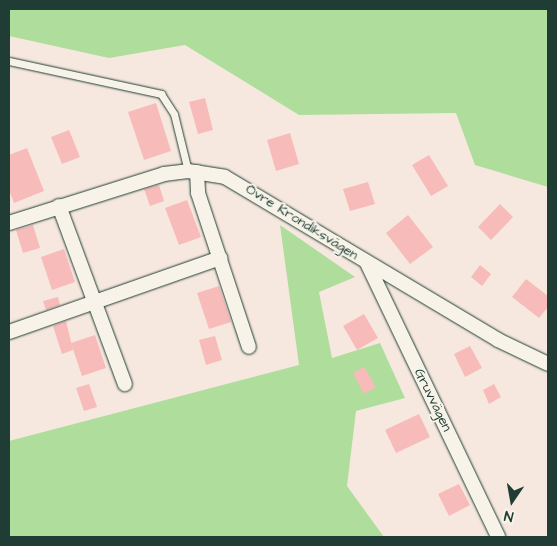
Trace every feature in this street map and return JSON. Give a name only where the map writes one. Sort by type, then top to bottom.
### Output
[{"type":"street","name":"Övre Krondiksvägen","points":[[9,223],[143,179],[192,172],[225,177],[251,190],[367,263],[548,364]]},
{"type":"street","points":[[192,172],[249,346]]},
{"type":"street","points":[[59,206],[125,384]]},
{"type":"street","points":[[9,332],[220,258]]},
{"type":"street","name":"Gruvvägen","points":[[367,263],[498,537]]},
{"type":"lane","points":[[9,61],[161,94],[174,114],[192,172]]},
{"type":"green space","points":[[9,9],[548,9],[548,187],[475,165],[456,113],[299,115],[185,45],[109,58],[9,36]]},
{"type":"green space","points":[[280,225],[355,277],[319,292],[332,358],[380,343],[405,398],[356,411],[347,486],[384,537],[9,537],[9,441],[299,365]]},
{"type":"building","points":[[205,98],[213,130],[198,134],[189,102]]},
{"type":"building","points":[[156,103],[171,151],[144,160],[128,112]]},
{"type":"building","points":[[69,130],[80,157],[62,164],[51,137]]},
{"type":"building","points":[[290,133],[299,164],[276,171],[267,140]]},
{"type":"building","points":[[27,148],[44,191],[14,203],[9,190],[9,155]]},
{"type":"building","points":[[429,155],[448,186],[431,196],[412,165]]},
{"type":"building","points":[[368,182],[375,204],[350,211],[343,189]]},
{"type":"building","points":[[159,185],[164,201],[150,206],[144,189]]},
{"type":"building","points":[[187,200],[201,237],[179,245],[165,208]]},
{"type":"building","points":[[500,204],[513,217],[491,240],[478,227]]},
{"type":"building","points":[[408,215],[433,247],[410,264],[386,233]]},
{"type":"building","points":[[33,225],[40,248],[23,253],[16,230]]},
{"type":"building","points":[[64,249],[75,282],[52,290],[41,257]]},
{"type":"building","points":[[480,265],[491,274],[482,286],[471,277]]},
{"type":"building","points":[[526,279],[548,296],[548,307],[539,318],[512,297]]},
{"type":"building","points":[[219,286],[231,322],[209,329],[197,293]]},
{"type":"building","points":[[58,297],[60,305],[46,310],[43,301]]},
{"type":"building","points":[[364,314],[378,338],[357,350],[343,326]]},
{"type":"building","points":[[66,321],[73,350],[62,354],[53,326]]},
{"type":"building","points":[[95,335],[106,368],[82,376],[71,343]]},
{"type":"building","points":[[215,336],[222,360],[206,365],[199,340]]},
{"type":"building","points":[[470,346],[482,368],[465,377],[454,354]]},
{"type":"building","points":[[364,367],[376,387],[364,394],[353,373]]},
{"type":"building","points":[[89,384],[97,407],[84,411],[76,388]]},
{"type":"building","points":[[494,384],[501,397],[489,404],[483,390]]},
{"type":"building","points":[[419,414],[430,437],[396,453],[385,430]]},
{"type":"building","points":[[459,484],[470,505],[449,516],[438,494]]}]
